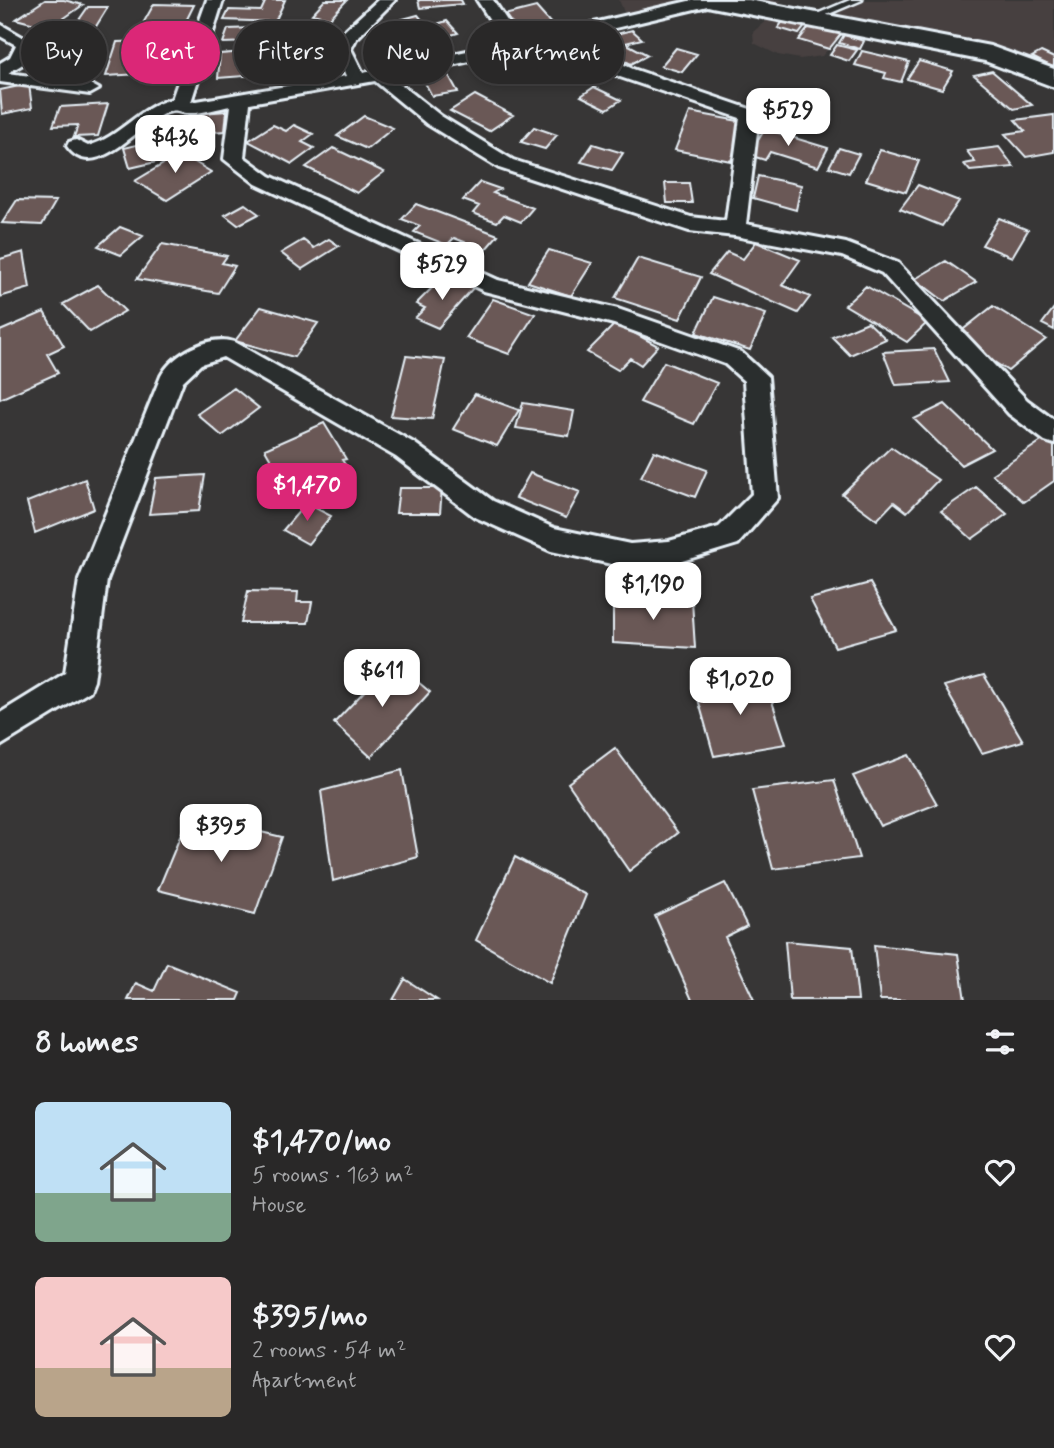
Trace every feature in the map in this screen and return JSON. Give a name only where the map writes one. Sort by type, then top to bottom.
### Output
[{"type":"main road","points":[[713,0],[990,54],[1032,67],[1054,79]]},
{"type":"street","points":[[180,103],[215,0]]},
{"type":"street","points":[[357,80],[343,50],[348,37],[387,0]]},
{"type":"street","points":[[485,0],[499,21]]},
{"type":"street","points":[[624,22],[713,0]]},
{"type":"street","points":[[0,29],[25,43],[17,60],[0,71],[2,76],[90,89]]},
{"type":"street","points":[[624,73],[750,115],[735,229]]},
{"type":"street","points":[[76,146],[85,153],[102,149],[117,141],[143,115],[158,107],[180,103],[188,108],[241,101],[363,79]]},
{"type":"street","points":[[389,84],[435,120],[506,164],[689,224],[735,229],[846,250],[890,268],[1018,407],[1054,434]]},
{"type":"street","points":[[0,731],[79,681],[93,580],[173,376],[193,357],[226,348],[405,450],[484,509],[551,539],[630,556],[669,553],[728,536],[765,498],[756,377],[733,358],[618,317],[492,286],[263,180],[234,159],[241,101]]},
{"type":"lane","points":[[809,19],[858,0]]},
{"type":"shaded area","points":[[619,0],[714,0],[635,18],[624,12]]},
{"type":"shaded area","points":[[714,0],[782,0],[776,6]]},
{"type":"shaded area","points":[[858,0],[1054,0],[1054,79],[1032,67],[847,28],[822,56],[800,59],[778,55],[754,43],[753,32],[776,12],[809,19]]},
{"type":"building","points":[[45,0],[64,0],[83,5],[60,21],[16,19]]},
{"type":"building","points":[[266,0],[285,0],[275,21],[224,20],[229,10],[261,11]]},
{"type":"building","points":[[325,0],[347,0],[330,18],[312,14]]},
{"type":"building","points":[[418,0],[461,0],[463,4],[420,8]]},
{"type":"building","points":[[154,4],[194,5],[186,21],[144,21]]},
{"type":"building","points":[[88,7],[108,7],[99,21],[78,21]]},
{"type":"building","points":[[536,7],[549,21],[509,21],[504,15]]},
{"type":"building","points":[[418,15],[423,21],[396,21]]},
{"type":"building","points":[[785,19],[806,25],[799,34],[778,28]]},
{"type":"building","points":[[810,26],[841,34],[829,49],[799,40]]},
{"type":"building","points":[[228,29],[234,29],[234,43],[223,43]]},
{"type":"building","points":[[632,30],[642,39],[625,43],[648,55],[631,64],[624,60],[624,32]]},
{"type":"building","points":[[844,35],[864,41],[860,49],[839,43]]},
{"type":"building","points":[[117,42],[121,42],[121,75],[107,76],[107,73]]},
{"type":"building","points":[[837,45],[857,50],[849,61],[830,55]]},
{"type":"building","points":[[676,48],[697,54],[682,72],[661,66]]},
{"type":"building","points":[[862,51],[909,62],[901,82],[884,78],[886,73],[855,65]]},
{"type":"building","points":[[1041,52],[1054,58],[1054,68],[1032,57]]},
{"type":"building","points":[[234,53],[234,77],[220,78],[220,54]]},
{"type":"building","points":[[919,61],[953,71],[942,89],[907,79]]},
{"type":"building","points":[[992,71],[1032,105],[1014,109],[974,75]]},
{"type":"building","points":[[453,83],[458,92],[432,96],[426,84]]},
{"type":"building","points":[[29,84],[32,108],[2,114],[0,90]]},
{"type":"building","points":[[594,87],[621,100],[607,109],[581,96]]},
{"type":"building","points":[[475,95],[513,115],[489,131],[450,111]]},
{"type":"building","points":[[108,104],[98,136],[74,137],[78,125],[53,126],[60,107]]},
{"type":"building","points":[[227,111],[225,131],[174,135],[177,120],[188,119],[189,114]]},
{"type":"building","points":[[690,112],[744,122],[731,161],[675,150]]},
{"type":"building","points":[[1054,115],[1054,152],[1026,157],[1005,134],[1025,131],[1015,120]]},
{"type":"building","points":[[364,116],[393,128],[367,149],[337,136]]},
{"type":"building","points":[[273,125],[286,131],[294,125],[313,134],[302,142],[314,148],[292,164],[248,141]]},
{"type":"building","points":[[534,127],[557,135],[545,149],[521,142]]},
{"type":"building","points":[[765,129],[828,148],[818,167],[770,152],[765,160],[749,155]]},
{"type":"building","points":[[153,141],[160,161],[130,168],[124,148]]},
{"type":"building","points":[[593,144],[623,153],[612,170],[581,162]]},
{"type":"building","points":[[999,147],[1014,167],[970,171],[964,164],[975,162],[967,151]]},
{"type":"building","points":[[190,148],[205,156],[193,161],[211,172],[167,200],[135,181]]},
{"type":"building","points":[[333,148],[384,172],[357,193],[306,167]]},
{"type":"building","points":[[839,148],[859,154],[849,173],[829,167]]},
{"type":"building","points":[[880,150],[919,161],[906,192],[866,180]]},
{"type":"building","points":[[758,176],[801,185],[796,210],[753,198]]},
{"type":"building","points":[[480,182],[500,189],[493,193],[533,208],[521,222],[504,215],[497,222],[473,213],[479,206],[463,200]]},
{"type":"building","points":[[665,183],[689,183],[692,203],[667,203]]},
{"type":"building","points":[[918,185],[959,201],[942,226],[900,209]]},
{"type":"building","points":[[17,200],[56,201],[42,225],[2,223]]},
{"type":"building","points":[[245,204],[259,214],[238,225],[225,215]]},
{"type":"building","points":[[416,204],[498,235],[485,250],[454,238],[447,245],[414,232],[420,226],[402,219]]},
{"type":"building","points":[[999,218],[1028,230],[1012,257],[982,245]]},
{"type":"building","points":[[120,227],[143,236],[121,255],[98,246]]},
{"type":"building","points":[[329,239],[339,246],[302,269],[281,253],[303,240],[314,248]]},
{"type":"building","points":[[756,242],[800,260],[782,285],[810,297],[798,313],[709,274],[727,252],[743,259]]},
{"type":"building","points":[[162,244],[227,256],[222,263],[235,266],[218,293],[137,279]]},
{"type":"building","points":[[549,250],[592,263],[571,296],[528,282]]},
{"type":"building","points":[[24,252],[30,288],[0,297],[0,259]]},
{"type":"building","points":[[638,258],[701,277],[680,319],[615,298]]},
{"type":"building","points":[[946,261],[976,282],[944,301],[915,279]]},
{"type":"building","points":[[450,277],[474,287],[438,328],[415,318],[425,308],[416,304],[434,286],[440,288]]},
{"type":"building","points":[[98,285],[125,311],[90,332],[63,304]]},
{"type":"building","points":[[866,286],[928,322],[907,342],[845,305]]},
{"type":"building","points":[[713,297],[766,314],[750,350],[696,333]]},
{"type":"building","points":[[493,299],[535,314],[509,354],[466,338]]},
{"type":"building","points":[[993,306],[1046,339],[1008,371],[955,336]]},
{"type":"building","points":[[261,307],[318,323],[294,357],[235,341]]},
{"type":"building","points":[[1054,308],[1054,330],[1042,324]]},
{"type":"building","points":[[44,312],[64,346],[47,354],[58,373],[0,399],[0,331]]},
{"type":"building","points":[[868,322],[886,339],[850,355],[832,337]]},
{"type":"building","points":[[616,323],[658,346],[641,365],[630,358],[618,370],[587,352]]},
{"type":"building","points":[[934,349],[950,382],[896,385],[883,352]]},
{"type":"building","points":[[406,356],[445,360],[432,419],[391,416]]},
{"type":"building","points":[[664,362],[717,383],[694,424],[640,402]]},
{"type":"building","points":[[234,388],[259,408],[222,436],[197,414]]},
{"type":"building","points":[[475,394],[519,410],[497,446],[453,429]]},
{"type":"building","points":[[523,403],[574,411],[569,436],[516,428]]},
{"type":"building","points":[[945,404],[992,449],[961,465],[914,419]]},
{"type":"building","points":[[324,423],[346,459],[342,460],[346,466],[316,481],[312,475],[287,487],[265,449]]},
{"type":"building","points":[[1046,438],[1054,444],[1054,481],[1024,502],[992,474]]},
{"type":"building","points":[[891,447],[938,480],[907,512],[894,502],[877,520],[842,494]]},
{"type":"building","points":[[654,451],[707,470],[695,497],[641,477]]},
{"type":"building","points":[[530,473],[580,492],[566,518],[516,498]]},
{"type":"building","points":[[205,475],[199,511],[149,514],[156,478]]},
{"type":"building","points":[[85,479],[94,509],[35,533],[27,502]]},
{"type":"building","points":[[976,487],[1007,514],[972,539],[941,511]]},
{"type":"building","points":[[399,488],[442,488],[440,513],[396,513]]},
{"type":"building","points":[[306,503],[331,516],[308,544],[283,530]]},
{"type":"building","points":[[870,583],[896,630],[835,647],[810,599]]},
{"type":"building","points":[[248,591],[298,592],[297,602],[312,602],[308,623],[241,623]]},
{"type":"building","points":[[613,597],[692,601],[695,648],[613,643]]},
{"type":"building","points":[[393,661],[430,692],[371,757],[334,723]]},
{"type":"building","points":[[984,675],[1023,741],[982,753],[944,686]]},
{"type":"building","points":[[764,677],[786,744],[714,756],[695,688]]},
{"type":"building","points":[[615,748],[678,833],[629,871],[568,783]]},
{"type":"building","points":[[909,755],[937,804],[880,826],[853,776]]},
{"type":"building","points":[[402,770],[418,857],[333,881],[321,791]]},
{"type":"building","points":[[834,780],[859,858],[773,869],[752,790]]},
{"type":"building","points":[[189,815],[282,837],[255,914],[158,890]]},
{"type":"building","points":[[515,857],[586,895],[550,983],[476,940]]},
{"type":"building","points":[[725,883],[747,926],[725,937],[754,1000],[692,1000],[655,916]]},
{"type":"building","points":[[785,941],[852,947],[858,1000],[790,1000]]},
{"type":"building","points":[[874,945],[958,954],[965,1000],[880,1000]]},
{"type":"building","points":[[167,963],[241,993],[238,1000],[128,1000],[136,983],[154,991]]},
{"type":"building","points":[[405,979],[437,1000],[393,1000]]}]
